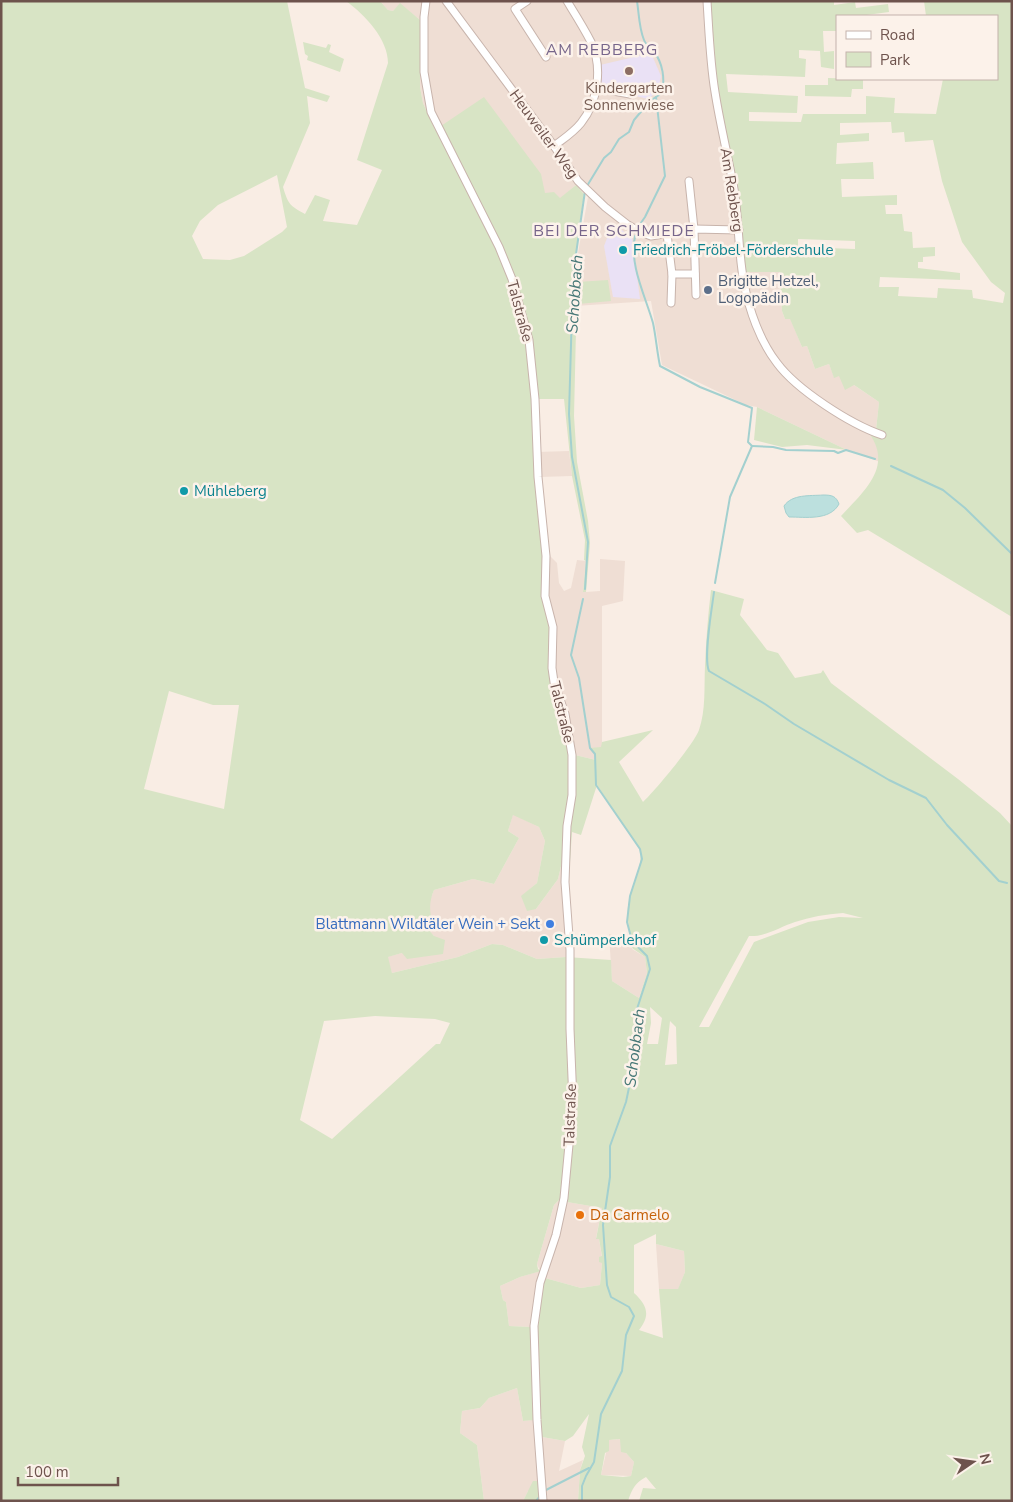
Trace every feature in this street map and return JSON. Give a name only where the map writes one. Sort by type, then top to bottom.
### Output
[{"type":"street","name":"Talstraße","points":[[426,1],[424,17],[424,72],[430,112],[499,247],[512,279],[529,340],[535,399],[536,460],[546,556],[545,596],[553,627],[552,668],[554,682],[565,714],[572,755],[572,795],[567,826],[565,882],[570,950],[570,1029],[573,1102],[564,1198],[556,1235],[540,1283],[534,1326],[537,1420],[543,1496]]},
{"type":"street","name":"Heuweiler Weg","points":[[446,1],[582,186],[605,207],[640,232],[651,236],[694,229],[739,230]]},
{"type":"street","points":[[527,1],[515,9],[546,57]]},
{"type":"street","points":[[554,146],[570,135],[581,123],[590,106],[598,78],[592,43],[566,1]]},
{"type":"street","name":"Am Rebberg","points":[[707,1],[715,92],[734,191],[745,291],[765,345],[777,364],[823,404],[865,428],[882,435]]},
{"type":"street","points":[[596,88],[630,94]]},
{"type":"street","points":[[689,181],[694,229],[696,295]]},
{"type":"street","points":[[667,234],[672,274],[672,303]]},
{"type":"street","points":[[672,274],[695,274]]},
{"type":"shaded area","points":[[380,1],[710,1],[743,271],[780,272],[782,311],[785,319],[790,318],[802,347],[807,346],[815,369],[829,364],[834,377],[839,375],[879,402],[876,430],[881,441],[880,462],[847,450],[662,365],[651,301],[575,306],[578,253],[588,197],[576,185],[560,199],[544,193],[440,128],[435,130],[423,103],[420,87],[420,20],[400,4],[393,11],[388,10]]},
{"type":"shaded area","name":"Kindergarten Sonnenwiese","points":[[651,53],[661,76],[658,91],[648,99],[599,87],[600,65]]},
{"type":"shaded area","points":[[613,223],[632,238],[640,299],[613,297],[604,246]]},
{"type":"shaded area","points":[[569,451],[572,476],[540,477],[537,452]]},
{"type":"shaded area","points":[[549,555],[557,563],[559,583],[564,591],[571,588],[577,560],[586,561],[583,592],[600,591],[600,559],[625,561],[623,601],[602,606],[602,748],[590,748],[595,754],[596,760],[575,755],[563,714],[542,597]]},
{"type":"shaded area","name":"Schümperlehof","points":[[513,814],[539,827],[545,841],[537,883],[522,896],[536,909],[558,879],[562,862],[570,862],[569,882],[573,959],[566,957],[537,959],[503,945],[492,944],[458,957],[392,973],[387,957],[402,953],[434,936],[426,928],[433,924],[429,910],[434,890],[473,879],[494,884],[519,838],[508,831]]},
{"type":"shaded area","points":[[609,934],[631,941],[632,949],[645,957],[647,973],[639,998],[612,981]]},
{"type":"shaded area","points":[[561,1198],[567,1199],[567,1202],[602,1208],[596,1238],[599,1239],[602,1257],[599,1257],[602,1263],[600,1285],[581,1288],[545,1278],[531,1327],[509,1326],[506,1302],[503,1300],[500,1286],[540,1271],[537,1264],[554,1205]]},
{"type":"shaded area","points":[[656,1244],[684,1251],[685,1272],[678,1290],[659,1289]]},
{"type":"shaded area","points":[[517,1388],[523,1421],[541,1419],[542,1437],[565,1441],[559,1471],[583,1460],[580,1470],[578,1501],[541,1501],[528,1491],[523,1501],[484,1501],[477,1445],[460,1433],[462,1411],[480,1408],[489,1398]]},
{"type":"shaded area","points":[[621,1439],[626,1453],[634,1462],[631,1476],[601,1475],[609,1440]]},
{"type":"green space","points":[[1,1],[287,1],[305,88],[330,96],[327,102],[307,96],[310,123],[283,187],[290,204],[305,214],[315,195],[330,200],[323,221],[357,225],[382,170],[357,160],[388,63],[384,45],[374,28],[361,13],[346,1],[380,1],[388,10],[393,11],[400,3],[420,20],[420,87],[423,103],[435,130],[484,97],[541,174],[545,193],[554,192],[560,198],[576,185],[584,194],[573,275],[571,329],[576,330],[574,416],[577,462],[588,521],[590,543],[586,592],[583,592],[586,561],[584,560],[585,540],[572,476],[564,399],[538,399],[537,452],[549,555],[542,597],[549,628],[550,668],[575,755],[596,760],[595,754],[590,748],[601,747],[602,742],[653,730],[619,762],[643,802],[664,779],[696,737],[701,722],[704,706],[706,647],[711,590],[744,599],[740,615],[767,650],[778,653],[795,678],[821,673],[823,670],[831,683],[958,779],[1000,813],[1012,826],[1012,1501],[639,1501],[643,1488],[656,1489],[646,1477],[634,1487],[628,1501],[578,1501],[580,1470],[585,1456],[582,1447],[589,1414],[573,1436],[565,1441],[542,1437],[537,1357],[538,1317],[540,1297],[545,1278],[581,1288],[600,1285],[602,1263],[599,1262],[599,1257],[602,1256],[599,1239],[596,1239],[602,1208],[567,1202],[567,1199],[561,1198],[554,1205],[537,1264],[538,1269],[541,1271],[520,1277],[500,1286],[503,1300],[506,1302],[509,1326],[531,1327],[535,1420],[523,1421],[517,1388],[489,1398],[480,1408],[462,1411],[460,1433],[477,1445],[484,1501],[1,1501]],"holes":[[[277,175],[287,227],[244,256],[230,260],[203,259],[192,236],[200,221],[218,205]],[[169,691],[213,705],[239,705],[224,809],[144,789]],[[597,785],[640,850],[640,864],[628,906],[628,922],[632,948],[645,957],[647,973],[639,998],[612,981],[611,960],[566,957],[537,959],[503,945],[492,944],[458,957],[392,973],[388,957],[402,953],[407,959],[443,954],[445,940],[434,936],[427,928],[433,924],[430,907],[434,890],[473,879],[494,884],[519,838],[508,831],[513,815],[539,827],[545,841],[537,883],[521,896],[527,911],[536,909],[558,879],[562,862],[570,862],[572,832],[581,835]],[[843,913],[863,918],[839,917],[808,922],[754,942],[709,1027],[699,1027],[749,936],[761,935],[801,920]],[[650,1007],[662,1018],[658,1044],[647,1044],[651,1023]],[[375,1016],[435,1019],[450,1023],[440,1044],[436,1044],[332,1139],[300,1120],[324,1021]],[[670,1021],[676,1027],[677,1064],[665,1065]],[[656,1234],[656,1244],[684,1251],[685,1272],[678,1289],[659,1289],[663,1338],[639,1330],[643,1325],[646,1315],[642,1302],[634,1293],[634,1245]],[[620,1439],[621,1452],[626,1453],[634,1462],[631,1476],[601,1475],[605,1453],[609,1451],[609,1440]]]},
{"type":"green space","points":[[710,1],[834,1],[834,5],[855,2],[856,8],[888,4],[889,12],[866,15],[836,15],[836,31],[823,31],[824,52],[834,51],[834,69],[821,67],[820,51],[799,50],[799,58],[806,59],[805,77],[726,74],[728,92],[798,96],[797,113],[749,112],[749,121],[801,122],[803,114],[866,114],[866,96],[895,98],[894,113],[936,114],[943,80],[998,80],[998,15],[926,15],[924,1],[1012,1],[1012,617],[868,530],[857,533],[841,516],[868,486],[878,465],[878,453],[874,441],[865,428],[876,430],[879,402],[854,385],[845,390],[839,376],[834,378],[829,364],[815,369],[807,346],[802,347],[790,319],[785,319],[782,311],[780,272],[743,272],[718,93]],"holes":[[[891,122],[892,133],[904,132],[905,142],[933,140],[942,181],[962,242],[991,282],[1005,293],[1003,303],[973,298],[972,290],[938,288],[937,298],[898,296],[899,287],[879,287],[880,277],[960,280],[960,273],[918,268],[918,262],[923,262],[923,257],[935,256],[935,247],[913,248],[912,232],[904,231],[902,214],[886,214],[885,205],[897,205],[897,195],[842,197],[841,179],[874,179],[873,162],[836,164],[837,143],[869,141],[869,133],[840,135],[840,123]],[[798,239],[855,241],[855,249],[798,247]]]},
{"type":"green space","points":[[303,42],[326,48],[328,44],[331,45],[329,52],[344,59],[340,72],[307,60],[308,56],[305,54]]},
{"type":"green space","points":[[828,78],[836,78],[836,80],[863,80],[863,89],[852,89],[851,97],[805,96],[805,85],[828,85]]},
{"type":"green space","points":[[608,280],[611,301],[578,304],[577,282]]},
{"type":"green space","points":[[757,407],[847,450],[807,445],[782,447],[754,440]]},
{"type":"green space","points":[[533,1481],[539,1482],[541,1501],[523,1501]]},
{"type":"water","points":[[802,496],[833,496],[839,504],[830,513],[817,517],[789,517],[786,513],[784,506],[792,499]]},
{"type":"waterway","name":"Schobbach","points":[[587,186],[604,158],[611,152],[619,139],[629,132],[634,120],[650,101],[662,93],[663,77],[661,66],[657,56],[647,45],[642,35],[637,1]]},
{"type":"waterway","points":[[638,227],[645,217],[665,176],[656,97]]},
{"type":"waterway","name":"Schobbach","points":[[585,191],[573,275],[569,414],[572,457],[588,542],[585,589]]},
{"type":"waterway","points":[[635,236],[634,258],[636,269],[653,323],[660,366],[700,387],[752,408],[748,442],[752,446],[730,497],[715,583]]},
{"type":"waterway","points":[[752,446],[786,450],[834,451],[838,453],[846,450],[875,459]]},
{"type":"waterway","points":[[891,466],[943,490],[965,508],[1012,554]]},
{"type":"waterway","points":[[714,592],[707,645],[707,665],[709,671],[889,780],[926,798],[947,825],[999,881],[1007,883]]},
{"type":"waterway","name":"Schobbach","points":[[582,1501],[582,1486],[594,1462],[601,1414],[622,1371],[626,1335],[634,1316],[629,1307],[611,1297],[607,1285],[603,1225],[610,1177],[610,1146],[626,1102],[636,1054],[636,1012],[650,969],[647,956],[632,941],[627,922],[630,896],[642,859],[640,849],[596,785],[595,754],[590,748],[579,678],[571,655],[583,599]]},
{"type":"waterway","points":[[544,1491],[589,1468]]},
{"type":"waterway","points":[[536,1501],[541,1495]]},
{"type":"place","name":"Kindergarten Sonnenwiese","points":[[629,71]]},
{"type":"place","name":"Friedrich-Fröbel-Förderschule","points":[[623,250]]},
{"type":"place","name":"Brigitte Hetzel, Logopädin","points":[[708,290]]},
{"type":"place","name":"Mühleberg","points":[[184,491]]},
{"type":"place","name":"Blattmann Wildtäler Wein + Sekt","points":[[550,924]]},
{"type":"place","name":"Schümperlehof","points":[[544,940]]},
{"type":"place","name":"Da Carmelo","points":[[580,1215]]},
{"type":"district","name":"AM REBBERG","points":[[602,49]]},
{"type":"district","name":"BEI DER SCHMIEDE","points":[[614,230]]}]
